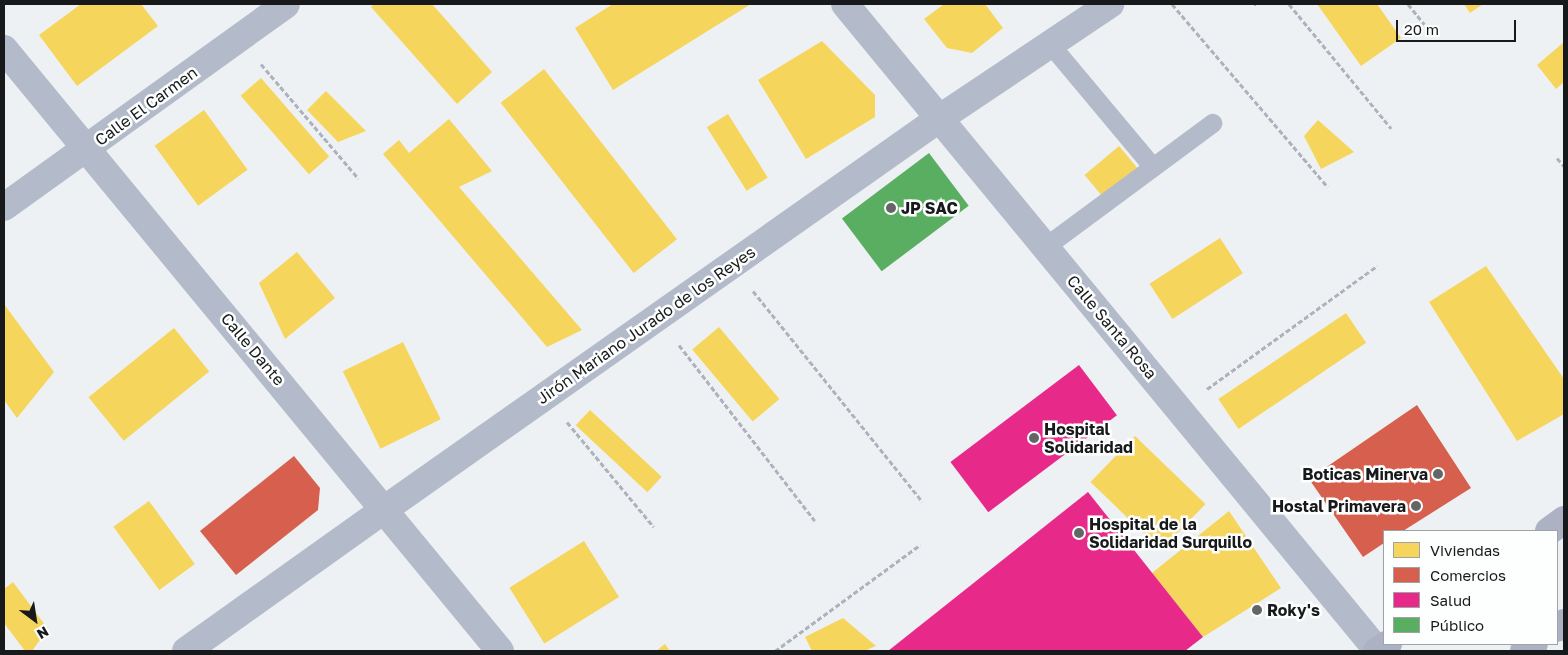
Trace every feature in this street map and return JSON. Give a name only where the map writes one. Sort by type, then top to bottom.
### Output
[{"type":"main road","points":[[1550,530],[1564,520]]},
{"type":"street","name":"Calle El Carmen","points":[[4,207],[286,4]]},
{"type":"street","name":"Calle Santa Rosa","points":[[845,4],[1378,651]]},
{"type":"street","name":"Jirón Mariano Jurado de los Reyes","points":[[186,651],[384,509],[940,118],[1110,4]]},
{"type":"street","name":"Calle Dante","points":[[4,49],[500,651]]},
{"type":"lane","points":[[1050,44],[1153,167]]},
{"type":"lane","points":[[1046,246],[1212,123]]},
{"type":"path","points":[[1172,4],[1328,187]]},
{"type":"path","points":[[1289,4],[1391,128]]},
{"type":"path","points":[[1408,4],[1424,24]]},
{"type":"path","points":[[239,38],[358,178]]},
{"type":"path","points":[[1558,158],[1564,166]]},
{"type":"path","points":[[732,264],[922,501]]},
{"type":"path","points":[[1180,409],[1377,266]]},
{"type":"path","points":[[658,317],[815,521]]},
{"type":"path","points":[[546,396],[654,527]]},
{"type":"path","points":[[775,651],[920,545]]},
{"type":"building: Viviendas","points":[[81,4],[141,4],[158,26],[77,86],[39,35]]},
{"type":"building: Viviendas","points":[[374,4],[432,4],[492,72],[457,104],[371,7]]},
{"type":"building: Viviendas","points":[[613,4],[751,4],[613,90],[575,28]]},
{"type":"building: Viviendas","points":[[944,4],[985,4],[1003,28],[972,53],[947,48],[924,19]]},
{"type":"building: Viviendas","points":[[1317,4],[1377,4],[1401,38],[1361,66]]},
{"type":"building: Viviendas","points":[[1464,4],[1483,4],[1470,13]]},
{"type":"building: Viviendas","points":[[822,41],[875,95],[875,117],[806,159],[758,80]]},
{"type":"building: Viviendas","points":[[1564,42],[1564,82],[1556,89],[1537,65]]},
{"type":"building: Viviendas","points":[[544,69],[677,239],[634,273],[501,103]]},
{"type":"building: Viviendas","points":[[261,78],[329,156],[309,174],[241,96]]},
{"type":"building: Viviendas","points":[[326,91],[366,131],[338,142],[307,110]]},
{"type":"building: Viviendas","points":[[204,110],[247,170],[198,206],[155,146]]},
{"type":"building: Viviendas","points":[[728,114],[768,178],[747,191],[707,127]]},
{"type":"building: Viviendas","points":[[449,119],[492,171],[459,187],[582,330],[547,347],[383,154],[399,140],[409,153]]},
{"type":"building: Viviendas","points":[[1318,120],[1354,152],[1321,169],[1304,136]]},
{"type":"building: Viviendas","points":[[1119,146],[1138,169],[1104,198],[1085,175]]},
{"type":"building: Viviendas","points":[[1220,238],[1243,273],[1172,319],[1150,284]]},
{"type":"building: Viviendas","points":[[297,252],[335,298],[285,339],[259,283]]},
{"type":"building: Viviendas","points":[[1486,266],[1564,379],[1564,414],[1517,441],[1429,302]]},
{"type":"building: Viviendas","points":[[4,304],[54,372],[17,418],[4,400]]},
{"type":"building: Viviendas","points":[[1346,313],[1366,343],[1238,429],[1218,399]]},
{"type":"building: Viviendas","points":[[719,327],[779,399],[753,422],[692,349]]},
{"type":"building: Viviendas","points":[[174,328],[209,372],[124,441],[89,397]]},
{"type":"building: Viviendas","points":[[403,342],[441,419],[380,449],[343,371]]},
{"type":"building: Viviendas","points":[[590,410],[662,477],[647,492],[576,425]]},
{"type":"building: Viviendas","points":[[1135,436],[1205,504],[1161,550],[1091,482]]},
{"type":"building: Viviendas","points":[[149,501],[195,564],[159,590],[113,527]]},
{"type":"building: Viviendas","points":[[1229,511],[1281,588],[1203,637],[1152,573]]},
{"type":"building: Viviendas","points":[[584,541],[619,597],[544,644],[509,588]]},
{"type":"building: Viviendas","points":[[13,582],[48,629],[32,651],[25,651],[4,623],[4,589]]},
{"type":"building: Viviendas","points":[[843,618],[876,646],[864,651],[812,651],[805,637]]},
{"type":"building: Viviendas","points":[[665,644],[670,651],[656,651]]},
{"type":"building: Comercios","points":[[1417,405],[1471,488],[1405,530],[1383,530],[1383,544],[1363,557],[1309,479]]},
{"type":"building: Comercios","points":[[294,456],[320,488],[318,510],[236,575],[200,531]]},
{"type":"building: Salud","name":"Hospital Solidaridad","points":[[1079,365],[1117,415],[988,512],[950,462]]},
{"type":"building: Salud","name":"Hospital de la Solidaridad Surquillo","points":[[1088,492],[1203,637],[1185,651],[888,651]]},
{"type":"building: Público","points":[[929,153],[969,206],[882,271],[842,219]]},
{"type":"place","name":"JP SAC","points":[[891,208]]},
{"type":"place","name":"Hospital Solidaridad","points":[[1034,438]]},
{"type":"place","name":"Boticas Minerva","points":[[1438,474]]},
{"type":"place","name":"Hostal Primavera","points":[[1416,506]]},
{"type":"place","name":"Hospital de la Solidaridad Surquillo","points":[[1079,533]]},
{"type":"place","name":"Roky's","points":[[1257,610]]}]
